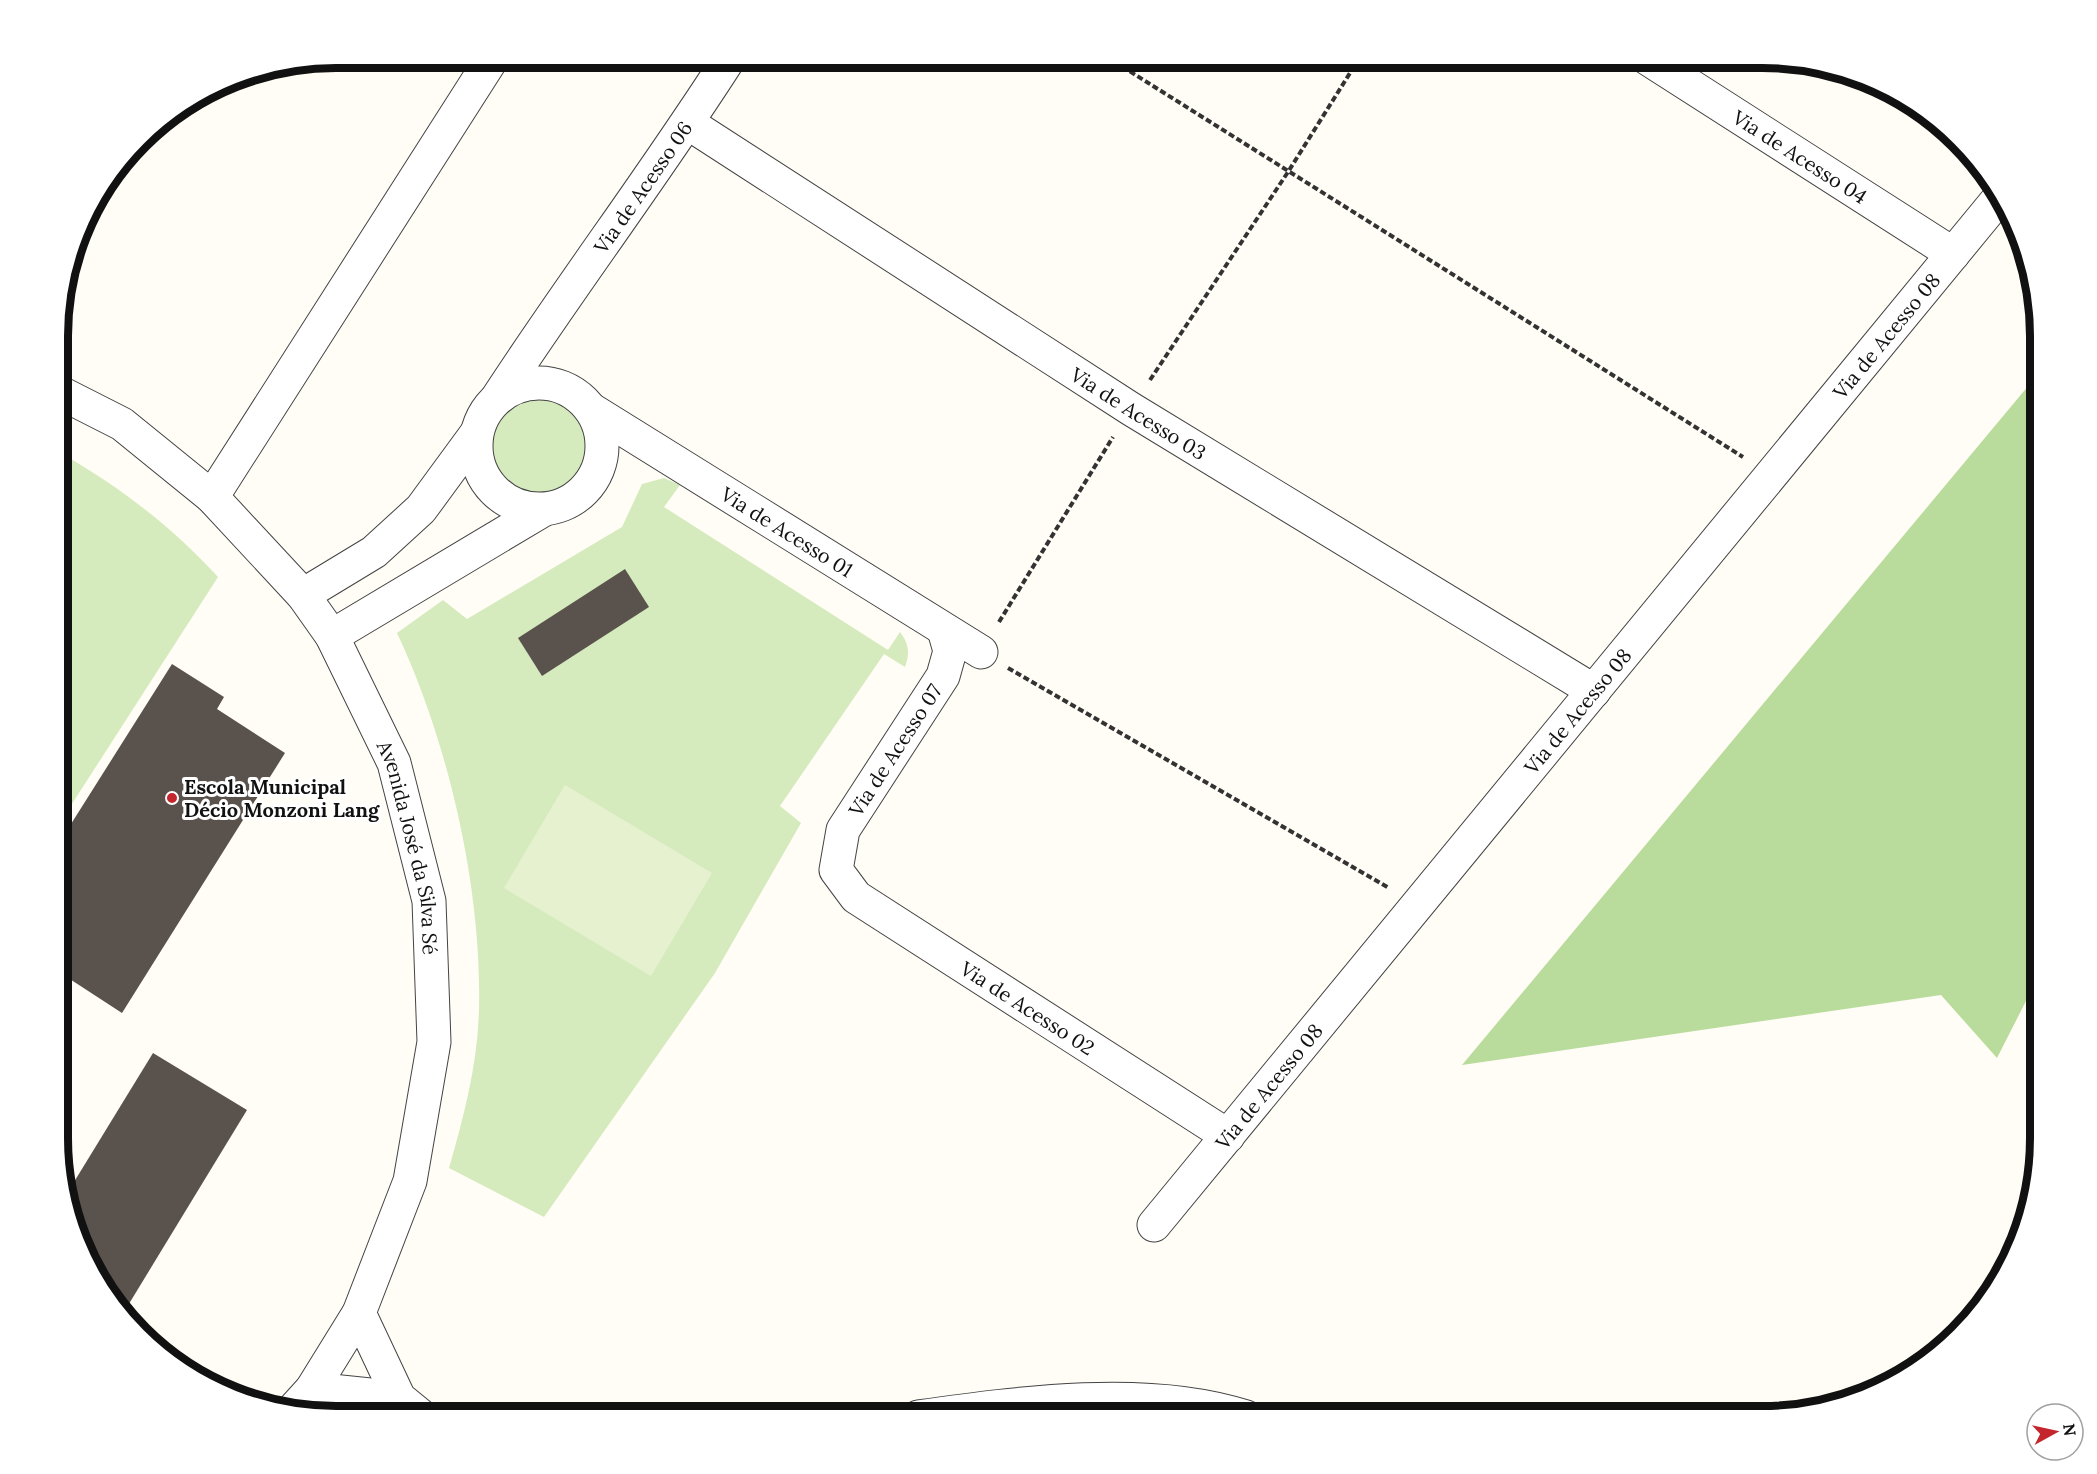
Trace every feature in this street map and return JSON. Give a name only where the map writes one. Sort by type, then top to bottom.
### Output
[{"type":"street","points":[[212,497],[486,68]]},
{"type":"street","name":"Via de Acesso 06","points":[[498,397],[552,314],[688,123],[723,68]]},
{"type":"street","name":"Via de Acesso 04","points":[[1663,68],[1953,254]]},
{"type":"street","name":"Via de Acesso 03","points":[[688,123],[1131,409],[1594,691]]},
{"type":"street","name":"Via de Acesso 08","points":[[1155,1225],[1995,204]]},
{"type":"street","name":"Via de Acesso 06","points":[[538,382],[552,314]]},
{"type":"street","points":[[303,595],[374,552],[421,509],[476,435],[484,414],[498,397],[516,386],[538,382],[569,389],[592,410],[601,430],[603,453],[597,474],[583,493],[565,505],[543,510],[520,508],[500,497],[484,479],[476,457],[476,435]]},
{"type":"street","name":"Avenida José da Silva Sé","points":[[68,397],[122,424],[212,497],[303,595],[332,636],[394,763],[429,901],[434,1042],[410,1181],[359,1312],[302,1400]]},
{"type":"street","name":"Via de Acesso 01","points":[[592,410],[981,652]]},
{"type":"street","points":[[597,474],[656,450]]},
{"type":"street","points":[[332,636],[543,510]]},
{"type":"street","name":"Via de Acesso 07","points":[[836,870],[843,830],[943,676],[950,651],[944,630]]},
{"type":"street","name":"Via de Acesso 02","points":[[836,870],[856,897],[1228,1136]]},
{"type":"street","points":[[359,1312],[409,1406]]},
{"type":"street","points":[[302,1400],[395,1406]]},
{"type":"street","points":[[1033,1406],[1095,1400],[1171,1403],[1187,1406]]},
{"type":"path","points":[[1124,68],[1772,475]]},
{"type":"path","points":[[1353,68],[1288,172],[1131,409],[981,652],[1418,905]]},
{"type":"green space","points":[[2030,384],[2030,998],[2027,999],[1997,1058],[1941,995],[1462,1065]]},
{"type":"green space","points":[[538,394],[558,398],[574,409],[585,425],[589,445],[585,465],[574,481],[558,492],[538,496],[518,492],[502,481],[491,465],[487,445],[491,425],[502,409],[518,398]]},
{"type":"green space","points":[[68,458],[144,508],[218,577],[68,810]]},
{"type":"green space","points":[[664,478],[680,485],[664,507],[888,650],[900,632],[907,645],[908,657],[905,667],[884,654],[780,806],[801,823],[715,973],[544,1217],[449,1168],[465,1109],[476,1049],[479,1008],[475,914],[468,865],[446,767],[432,720],[397,633],[443,600],[467,619],[622,527],[642,484]]},
{"type":"green space","points":[[565,785],[712,873],[651,976],[504,888]]},
{"type":"building","points":[[625,569],[649,607],[542,676],[518,638]]},
{"type":"building","name":"Escola Municipal Décio Monzoni Lang","points":[[172,664],[224,697],[217,709],[285,753],[122,1013],[68,978],[68,829]]},
{"type":"building","points":[[153,1053],[247,1110],[127,1307],[103,1273],[95,1257],[82,1225],[72,1185]]},
{"type":"place","name":"Escola Municipal Décio Monzoni Lang","points":[[172,798]]}]
